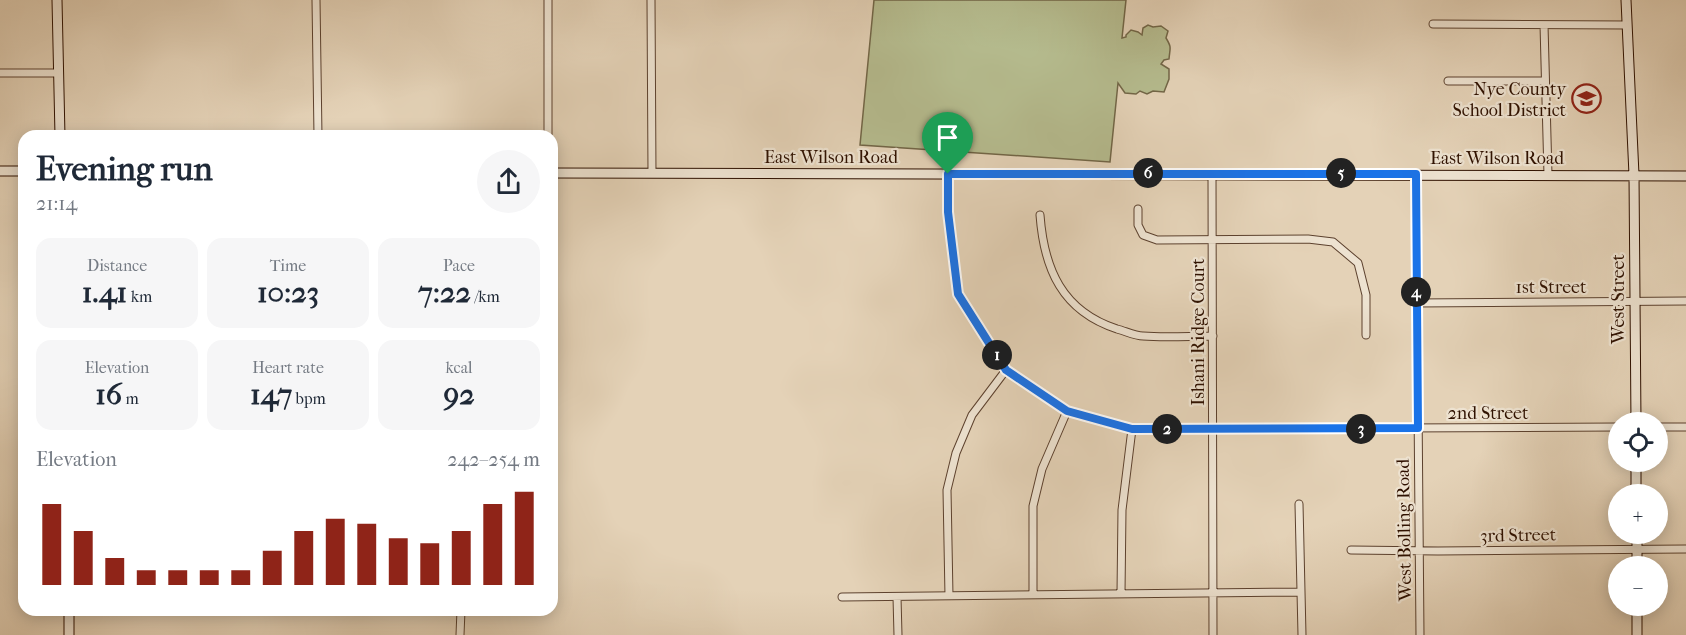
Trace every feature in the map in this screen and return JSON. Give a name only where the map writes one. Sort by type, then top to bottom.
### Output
[{"type":"street","points":[[57,0],[60,130]]},
{"type":"street","points":[[316,0],[318,130]]},
{"type":"street","points":[[548,0],[548,130]]},
{"type":"street","points":[[651,0],[652,173]]},
{"type":"street","name":"West Street","points":[[1626,0],[1634,175],[1636,412]]},
{"type":"street","points":[[1433,24],[1627,25]]},
{"type":"street","points":[[1544,25],[1548,174]]},
{"type":"street","points":[[0,73],[58,73]]},
{"type":"street","points":[[1448,81],[1545,81]]},
{"type":"street","points":[[0,171],[18,171]]},
{"type":"street","name":"East Wilson Road","points":[[558,173],[1686,176]]},
{"type":"street","points":[[948,174],[948,212],[958,294],[1006,370],[972,415],[956,453],[947,490],[949,596]]},
{"type":"street","name":"Ishani Ridge Court","points":[[1212,174],[1214,635]]},
{"type":"street","name":"West Bolling Road","points":[[1416,174],[1420,635]]},
{"type":"street","points":[[1138,209],[1138,225],[1143,235],[1156,240],[1308,239],[1333,242],[1358,263],[1366,295],[1366,335]]},
{"type":"street","points":[[1040,215],[1047,260],[1061,290],[1080,311],[1106,325],[1141,336],[1213,336]]},
{"type":"street","name":"1st Street","points":[[1416,303],[1686,301]]},
{"type":"street","name":"2nd Street","points":[[1006,370],[1067,411],[1132,429],[1608,427]]},
{"type":"street","points":[[1033,596],[1033,506],[1042,469],[1067,411]]},
{"type":"street","points":[[1668,427],[1686,427]]},
{"type":"street","points":[[1121,593],[1122,510],[1132,429]]},
{"type":"street","points":[[1299,504],[1302,635]]},
{"type":"street","points":[[1637,544],[1637,556]]},
{"type":"street","name":"3rd Street","points":[[1351,550],[1686,549]]},
{"type":"street","points":[[842,597],[1301,592]]},
{"type":"street","points":[[897,597],[898,635]]},
{"type":"street","points":[[69,616],[69,635]]},
{"type":"street","points":[[460,635],[461,616]]},
{"type":"street","points":[[1637,616],[1637,635]]},
{"type":"green space","points":[[874,0],[1126,0],[1122,38],[1126,37],[1131,30],[1142,35],[1143,28],[1148,25],[1161,26],[1168,31],[1166,38],[1170,48],[1169,59],[1164,60],[1161,64],[1169,69],[1169,79],[1164,92],[1153,91],[1147,94],[1140,91],[1136,94],[1125,93],[1118,83],[1110,162],[860,145]]},
{"type":"place","name":"Nye County School District","points":[[1587,99]]},
{"type":"route","points":[[948,174],[1416,174],[1418,428],[1132,429],[1067,411],[1006,370],[958,294],[948,212],[948,174]]}]
